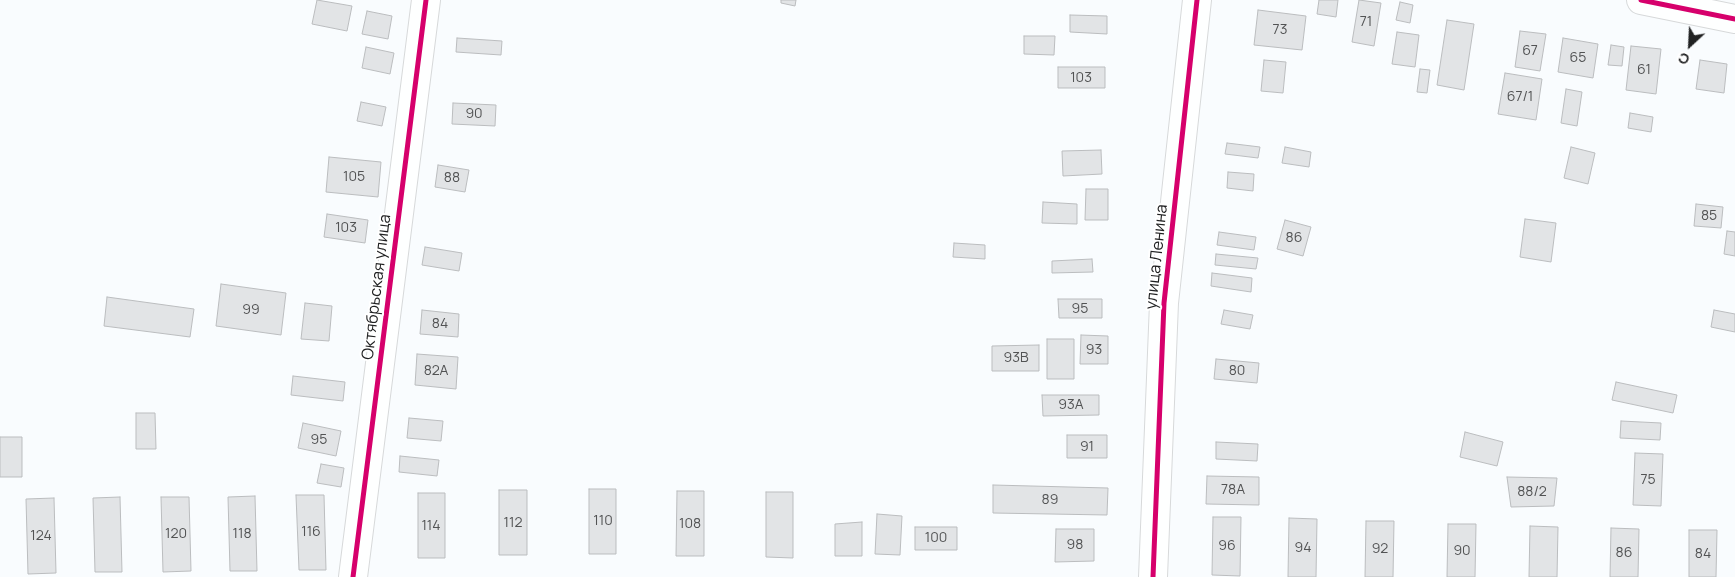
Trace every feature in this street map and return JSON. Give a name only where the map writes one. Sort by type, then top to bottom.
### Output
[{"type":"street","name":"Октябрьская улица","points":[[354,577],[426,0]]},
{"type":"street","name":"улица Ленина","points":[[1154,577],[1164,304],[1197,0]]},
{"type":"street","points":[[1641,0],[1735,19]]},
{"type":"building","points":[[317,0],[352,6],[347,31],[312,24]]},
{"type":"building","points":[[781,0],[796,0],[795,6],[781,3]]},
{"type":"building","points":[[1319,0],[1338,0],[1336,17],[1317,14]]},
{"type":"building","points":[[1359,0],[1381,3],[1374,46],[1352,42]]},
{"type":"building","points":[[1400,2],[1413,5],[1410,23],[1396,20]]},
{"type":"building","points":[[1258,10],[1306,16],[1302,50],[1254,45]]},
{"type":"building","points":[[367,11],[392,16],[388,39],[362,34]]},
{"type":"building","points":[[1070,15],[1107,16],[1107,34],[1070,32]]},
{"type":"building","points":[[1447,20],[1474,24],[1464,90],[1437,85]]},
{"type":"building","points":[[1520,31],[1546,34],[1540,71],[1515,67]]},
{"type":"building","points":[[1397,32],[1419,35],[1415,67],[1392,64]]},
{"type":"building","points":[[1024,36],[1055,36],[1054,55],[1024,54]]},
{"type":"building","points":[[457,38],[502,41],[501,55],[456,52]]},
{"type":"building","points":[[1563,38],[1598,44],[1593,78],[1558,72]]},
{"type":"building","points":[[1611,45],[1624,47],[1622,66],[1608,65]]},
{"type":"building","points":[[1631,46],[1661,49],[1656,94],[1626,90]]},
{"type":"building","points":[[366,47],[394,53],[390,74],[362,68]]},
{"type":"building","points":[[1264,60],[1286,62],[1283,93],[1261,91]]},
{"type":"building","points":[[1700,60],[1727,64],[1724,93],[1696,89]]},
{"type":"building","points":[[1058,67],[1105,67],[1105,88],[1058,88]]},
{"type":"building","points":[[1420,69],[1430,70],[1427,93],[1417,92]]},
{"type":"building","points":[[1505,73],[1542,79],[1536,120],[1498,114]]},
{"type":"building","points":[[1566,89],[1582,92],[1577,126],[1561,123]]},
{"type":"building","points":[[361,102],[386,107],[382,126],[357,121]]},
{"type":"building","points":[[453,103],[496,105],[495,126],[452,124]]},
{"type":"building","points":[[1630,113],[1653,117],[1651,132],[1628,128]]},
{"type":"building","points":[[1227,143],[1260,147],[1258,158],[1225,154]]},
{"type":"building","points":[[1285,147],[1311,152],[1309,167],[1282,163]]},
{"type":"building","points":[[1571,147],[1595,153],[1588,184],[1564,178]]},
{"type":"building","points":[[1101,150],[1102,174],[1063,176],[1062,151]]},
{"type":"building","points":[[329,157],[381,162],[378,197],[326,192]]},
{"type":"building","points":[[438,165],[469,170],[465,192],[435,187]]},
{"type":"building","points":[[1228,172],[1254,174],[1253,191],[1227,188]]},
{"type":"building","points":[[1086,189],[1108,189],[1108,220],[1085,220]]},
{"type":"building","points":[[1043,202],[1077,204],[1077,224],[1042,223]]},
{"type":"building","points":[[1696,204],[1723,207],[1721,228],[1694,226]]},
{"type":"building","points":[[327,214],[368,220],[365,243],[324,237]]},
{"type":"building","points":[[1525,219],[1556,223],[1551,262],[1520,257]]},
{"type":"building","points":[[1285,220],[1311,227],[1303,256],[1277,249]]},
{"type":"building","points":[[1727,231],[1735,232],[1735,256],[1724,254]]},
{"type":"building","points":[[1219,232],[1256,237],[1254,250],[1217,245]]},
{"type":"building","points":[[954,243],[985,245],[985,259],[953,257]]},
{"type":"building","points":[[425,247],[462,253],[459,271],[422,265]]},
{"type":"building","points":[[1216,254],[1258,258],[1256,269],[1215,265]]},
{"type":"building","points":[[1092,259],[1093,272],[1052,273],[1052,261]]},
{"type":"building","points":[[1212,273],[1252,278],[1251,292],[1211,286]]},
{"type":"building","points":[[221,284],[286,293],[281,335],[216,326]]},
{"type":"building","points":[[107,297],[194,309],[190,337],[104,326]]},
{"type":"building","points":[[1058,299],[1102,299],[1102,318],[1059,318]]},
{"type":"building","points":[[305,303],[332,306],[329,341],[301,339]]},
{"type":"building","points":[[422,310],[459,314],[458,337],[420,334]]},
{"type":"building","points":[[1224,310],[1253,315],[1250,329],[1221,324]]},
{"type":"building","points":[[1714,310],[1735,314],[1735,332],[1711,327]]},
{"type":"building","points":[[1081,335],[1108,336],[1108,364],[1080,364]]},
{"type":"building","points":[[1047,339],[1074,339],[1074,379],[1047,379]]},
{"type":"building","points":[[1039,345],[1039,371],[992,371],[992,346]]},
{"type":"building","points":[[417,354],[458,357],[456,389],[415,385]]},
{"type":"building","points":[[1216,359],[1259,363],[1257,383],[1214,379]]},
{"type":"building","points":[[293,376],[345,382],[343,401],[291,395]]},
{"type":"building","points":[[1616,382],[1677,395],[1673,413],[1612,400]]},
{"type":"building","points":[[1042,395],[1099,395],[1099,415],[1043,416]]},
{"type":"building","points":[[136,413],[155,413],[156,449],[136,449]]},
{"type":"building","points":[[409,418],[443,421],[441,441],[407,438]]},
{"type":"building","points":[[1621,421],[1661,423],[1660,440],[1620,438]]},
{"type":"building","points":[[303,423],[341,431],[336,456],[298,448]]},
{"type":"building","points":[[1465,432],[1503,442],[1497,466],[1460,457]]},
{"type":"building","points":[[1067,435],[1107,435],[1107,458],[1067,458]]},
{"type":"building","points":[[0,437],[22,437],[22,477],[0,477]]},
{"type":"building","points":[[1216,442],[1258,444],[1257,461],[1216,459]]},
{"type":"building","points":[[1635,453],[1663,454],[1661,506],[1633,505]]},
{"type":"building","points":[[400,456],[439,460],[437,476],[399,472]]},
{"type":"building","points":[[321,464],[344,468],[341,487],[317,483]]},
{"type":"building","points":[[1207,476],[1259,477],[1259,505],[1206,504]]},
{"type":"building","points":[[1507,477],[1557,478],[1554,506],[1511,507]]},
{"type":"building","points":[[993,485],[1108,488],[1107,515],[993,513]]},
{"type":"building","points":[[589,489],[616,489],[616,554],[589,554]]},
{"type":"building","points":[[499,490],[527,490],[527,555],[499,555]]},
{"type":"building","points":[[677,491],[704,491],[704,556],[676,556]]},
{"type":"building","points":[[766,492],[793,492],[793,558],[766,557]]},
{"type":"building","points":[[418,493],[445,493],[445,558],[418,558]]},
{"type":"building","points":[[296,495],[324,495],[326,570],[299,570]]},
{"type":"building","points":[[255,496],[257,571],[230,571],[228,497]]},
{"type":"building","points":[[120,497],[122,572],[95,572],[93,498]]},
{"type":"building","points":[[161,497],[189,497],[191,571],[163,572]]},
{"type":"building","points":[[54,498],[56,573],[28,574],[26,499]]},
{"type":"building","points":[[877,514],[902,516],[900,555],[875,554]]},
{"type":"building","points":[[1213,517],[1241,517],[1240,576],[1212,575]]},
{"type":"building","points":[[1289,518],[1317,519],[1316,577],[1288,577]]},
{"type":"building","points":[[1366,521],[1394,521],[1393,577],[1365,577]]},
{"type":"building","points":[[862,522],[862,556],[835,556],[835,524]]},
{"type":"building","points":[[1448,524],[1476,524],[1475,577],[1447,577]]},
{"type":"building","points":[[1530,526],[1558,527],[1557,577],[1529,577]]},
{"type":"building","points":[[915,527],[957,527],[957,550],[915,550]]},
{"type":"building","points":[[1611,528],[1639,529],[1638,577],[1610,577]]},
{"type":"building","points":[[1056,529],[1094,529],[1094,561],[1055,562]]},
{"type":"building","points":[[1689,530],[1717,530],[1716,577],[1689,577]]},
{"type":"cycle path","points":[[353,577],[426,0]]},
{"type":"cycle path","points":[[1153,577],[1164,303],[1197,0]]},
{"type":"cycle path","points":[[1641,0],[1735,19]]}]
